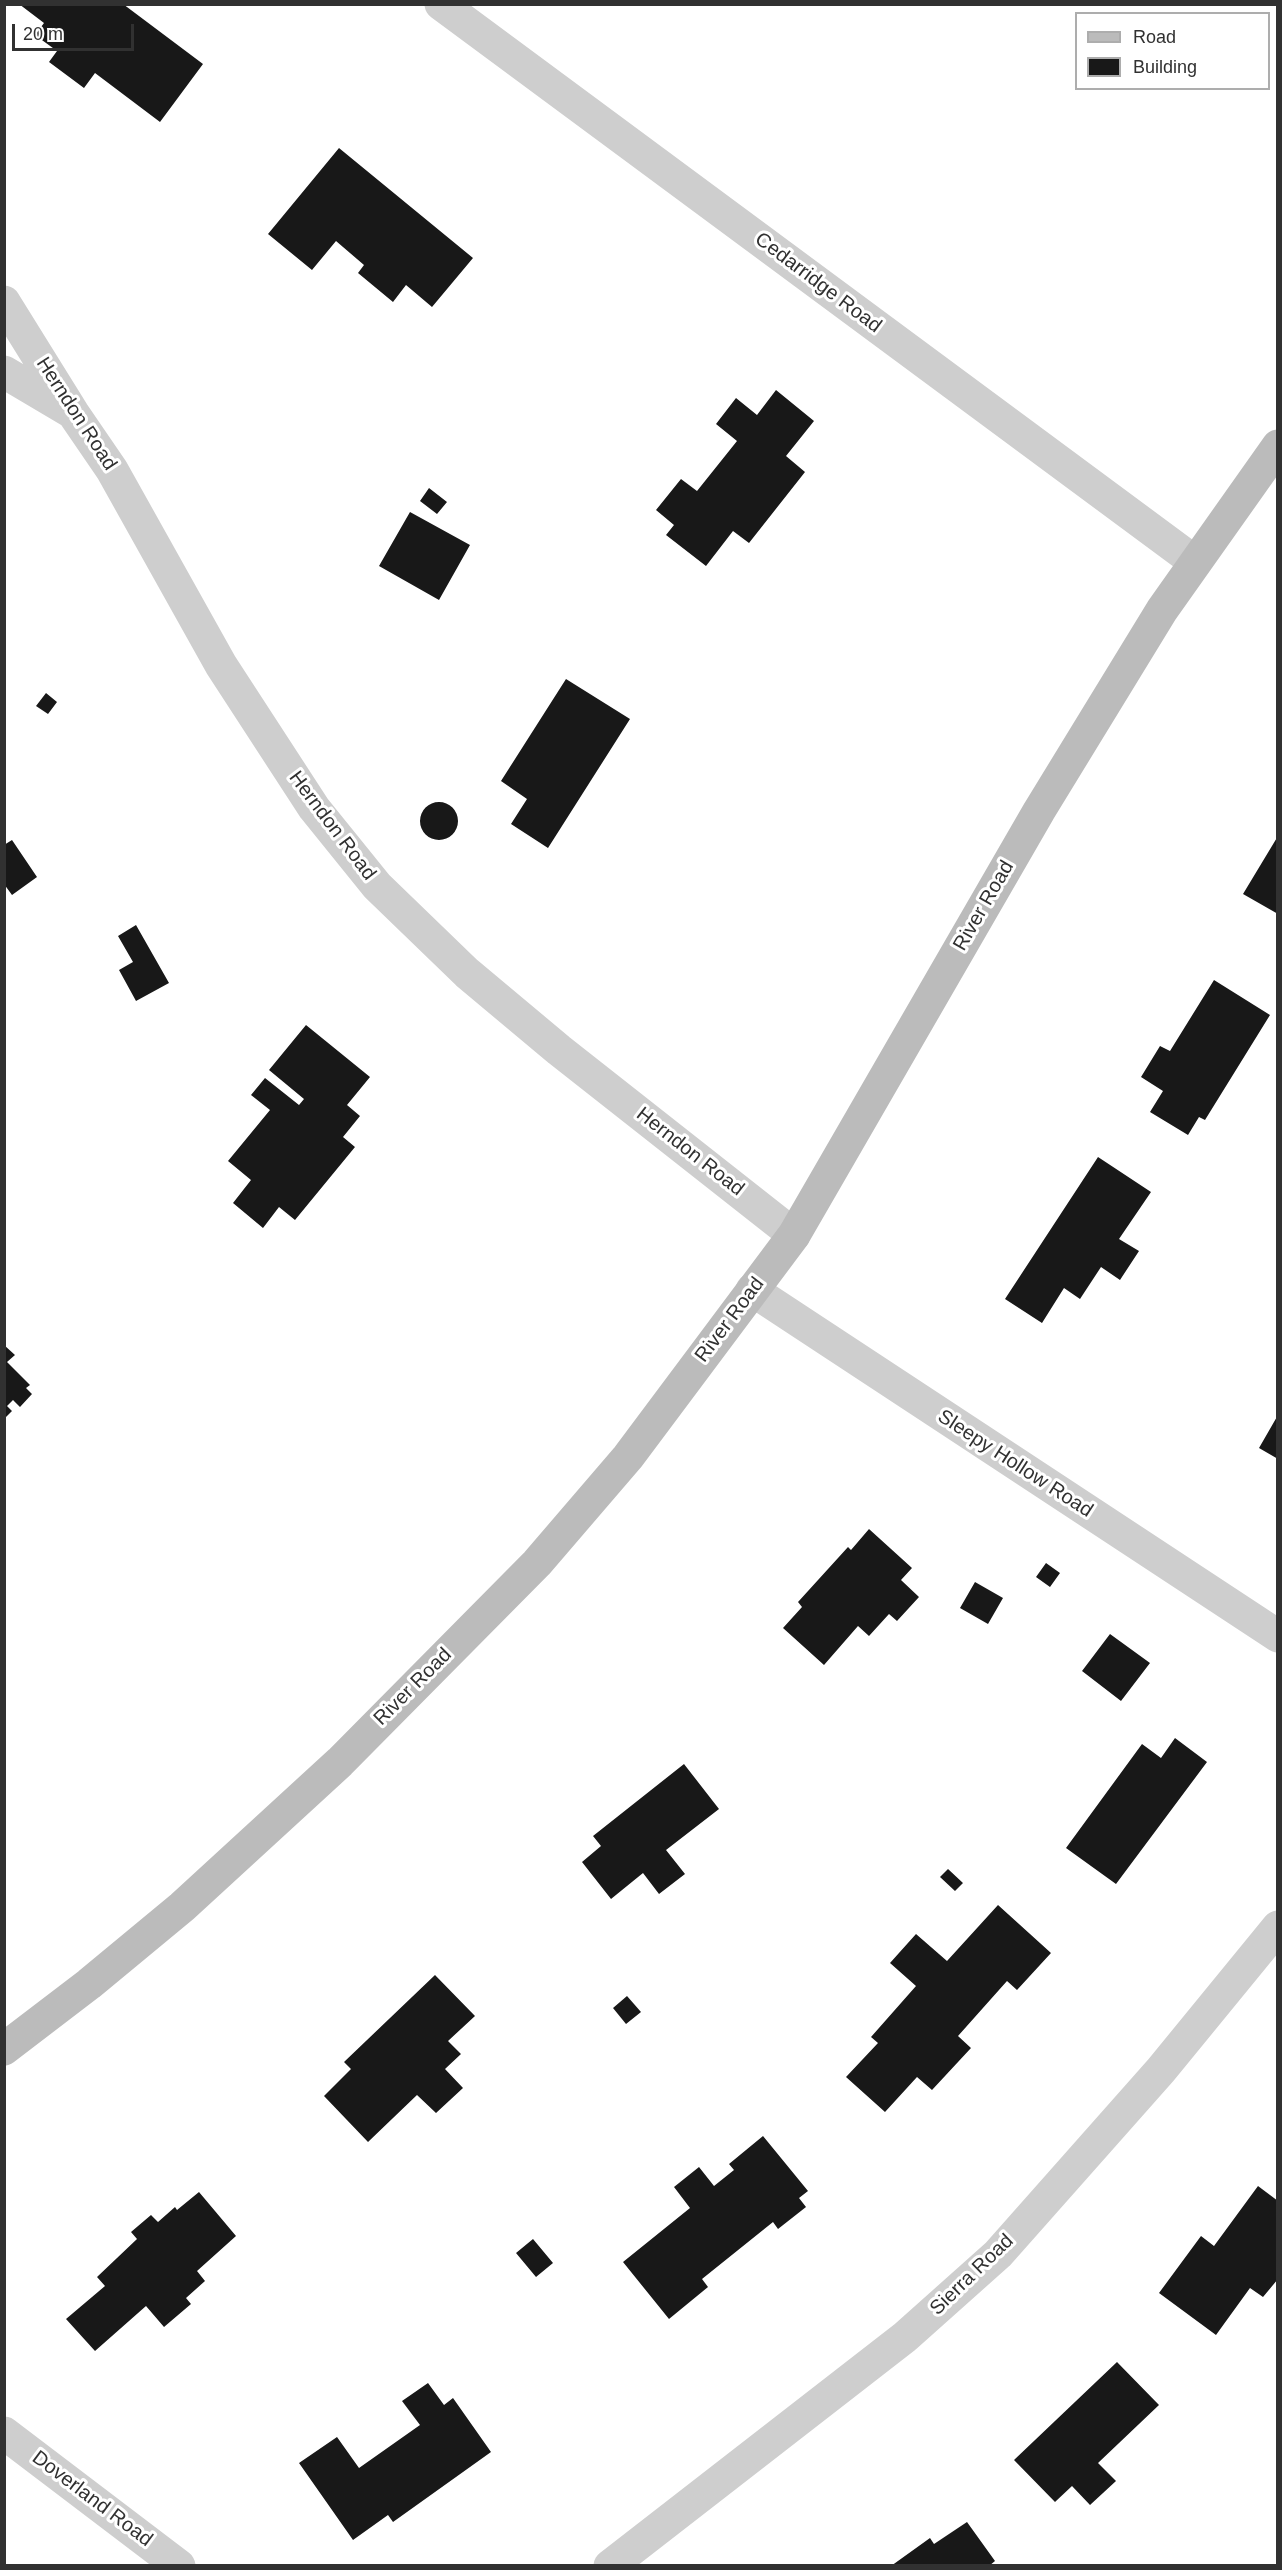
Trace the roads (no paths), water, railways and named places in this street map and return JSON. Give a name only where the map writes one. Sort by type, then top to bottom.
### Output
[{"type":"main road","name":"River Road","points":[[4,2049],[89,1984],[191,1899],[340,1761],[529,1571],[628,1457],[794,1235],[1039,811],[1162,610],[1278,446]]},
{"type":"street","name":"Cedarridge Road","points":[[441,4],[1195,562]]},
{"type":"street","name":"Herndon Road","points":[[4,302],[73,413],[112,470],[221,664],[314,808],[377,886],[467,973],[559,1050],[794,1235]]},
{"type":"street","points":[[4,372],[73,413]]},
{"type":"street","name":"Sleepy Hollow Road","points":[[752,1290],[1278,1636]]},
{"type":"street","name":"Sierra Road","points":[[610,2565],[905,2337],[998,2254],[1161,2070],[1278,1927]]},
{"type":"street","name":"Doverland Road","points":[[4,2433],[179,2565]]}]
